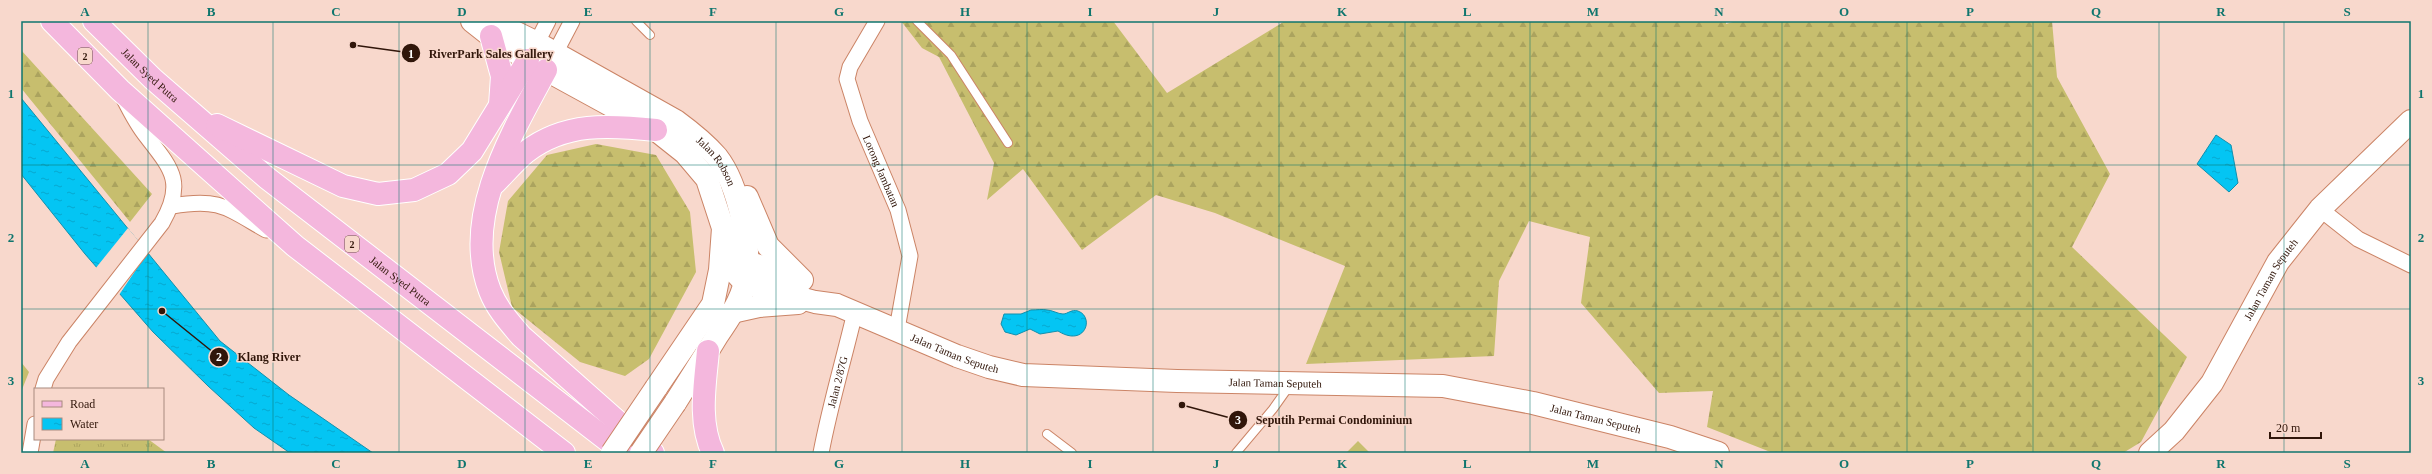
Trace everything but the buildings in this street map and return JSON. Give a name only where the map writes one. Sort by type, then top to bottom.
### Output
[{"type":"main road","name":"2","points":[[52,21],[120,90],[295,246],[564,453]]},
{"type":"main road","name":"Jalan Syed Putra","points":[[94,21],[153,79],[266,178],[624,453]]},
{"type":"main road","points":[[491,29],[502,76],[499,110]]},
{"type":"main road","points":[[190,112],[343,186],[378,194],[414,190],[448,174],[472,152],[499,110],[542,56]]},
{"type":"main road","points":[[542,56],[505,146],[490,188],[482,231],[482,262],[490,292],[503,315],[521,336],[653,453]]},
{"type":"main road","points":[[490,188],[525,153],[546,139],[572,129],[620,126],[656,130]]},
{"type":"main road","points":[[708,350],[704,400],[705,427],[713,453]]},
{"type":"street","name":"Jalan Robson","points":[[472,21],[676,121],[695,134],[718,158],[733,187],[740,209],[742,272],[723,308],[708,350],[675,403],[641,453]]},
{"type":"street","points":[[542,56],[548,21]]},
{"type":"street","points":[[542,56],[572,21]]},
{"type":"street","name":"Lorong Jambatan","points":[[877,21],[850,67],[847,79],[860,121],[898,210],[910,256],[897,329]]},
{"type":"street","name":"Jalan Robson","points":[[542,56],[656,130],[685,153],[707,179],[723,228],[720,270],[723,308],[656,388],[612,453]]},
{"type":"street","points":[[43,388],[46,379],[69,342],[162,223],[172,206],[174,180],[170,168],[133,116],[120,90]]},
{"type":"street","name":"Jalan Taman Seputeh","points":[[2150,453],[2174,431],[2212,383],[2278,262],[2320,209],[2411,121]]},
{"type":"street","points":[[718,158],[735,176],[768,246],[802,280]]},
{"type":"street","points":[[172,206],[203,202],[218,204],[295,246]]},
{"type":"street","points":[[2320,209],[2358,239],[2411,265]]},
{"type":"street","points":[[723,228],[742,272]]},
{"type":"street","name":"Jalan Taman Seputeh","points":[[742,272],[816,302],[846,308]]},
{"type":"street","name":"Jalan Taman Seputeh","points":[[742,272],[802,280],[846,308],[957,356],[989,367],[1023,375],[1443,386],[1533,403],[1663,435],[1711,452]]},
{"type":"street","points":[[723,308],[816,302]]},
{"type":"street","name":"Jalan 2/87G","points":[[821,453],[830,402],[844,359],[846,308]]},
{"type":"street","points":[[30,453],[34,430]]},
{"type":"lane","points":[[636,21],[650,35]]},
{"type":"lane","points":[[918,21],[950,55],[1008,143]]},
{"type":"lane","points":[[1236,453],[1273,409],[1293,381]]},
{"type":"lane","points":[[1047,434],[1072,453]]},
{"type":"green space","points":[[901,21],[1113,21],[1167,93],[1285,21],[1726,21],[1726,24],[1736,21],[2052,21],[2057,77],[2110,174],[2072,247],[2187,357],[2141,442],[2123,453],[1773,453],[1707,427],[1713,391],[1659,393],[1581,303],[1590,237],[1529,221],[1499,281],[1494,356],[1306,364],[1345,266],[1215,213],[1156,195],[1082,250],[1023,169],[987,200],[994,163],[939,57],[922,48]]},
{"type":"green space","points":[[21,50],[152,194],[130,222],[21,88]]},
{"type":"green space","points":[[596,144],[656,155],[690,212],[696,272],[649,359],[625,376],[580,362],[512,307],[499,252],[508,201],[547,155]]},
{"type":"green space","points":[[21,362],[29,372],[21,392]]},
{"type":"green space","points":[[56,440],[149,440],[167,453],[53,453]]},
{"type":"green space","points":[[1358,441],[1370,453],[1346,453]]},
{"type":"water","points":[[21,98],[220,341],[289,395],[373,453],[290,453],[254,428],[208,386],[153,332],[85,254],[21,174]]},
{"type":"water","points":[[2216,135],[2231,145],[2238,183],[2229,192],[2197,164]]},
{"type":"water","points":[[1031,310],[1049,310],[1063,314],[1078,311],[1083,314],[1086,319],[1086,324],[1081,334],[1075,336],[1067,335],[1058,331],[1040,334],[1030,329],[1016,335],[1005,332],[1001,324],[1004,314],[1021,314]]},
{"type":"pier","points":[[128,228],[148,252],[119,295],[95,269]]},
{"type":"place","name":"RiverPark Sales Gallery","points":[[353,45]]},
{"type":"place","name":"Klang River","points":[[162,311]]},
{"type":"place","name":"Seputih Permai Condominium","points":[[1182,405]]}]
